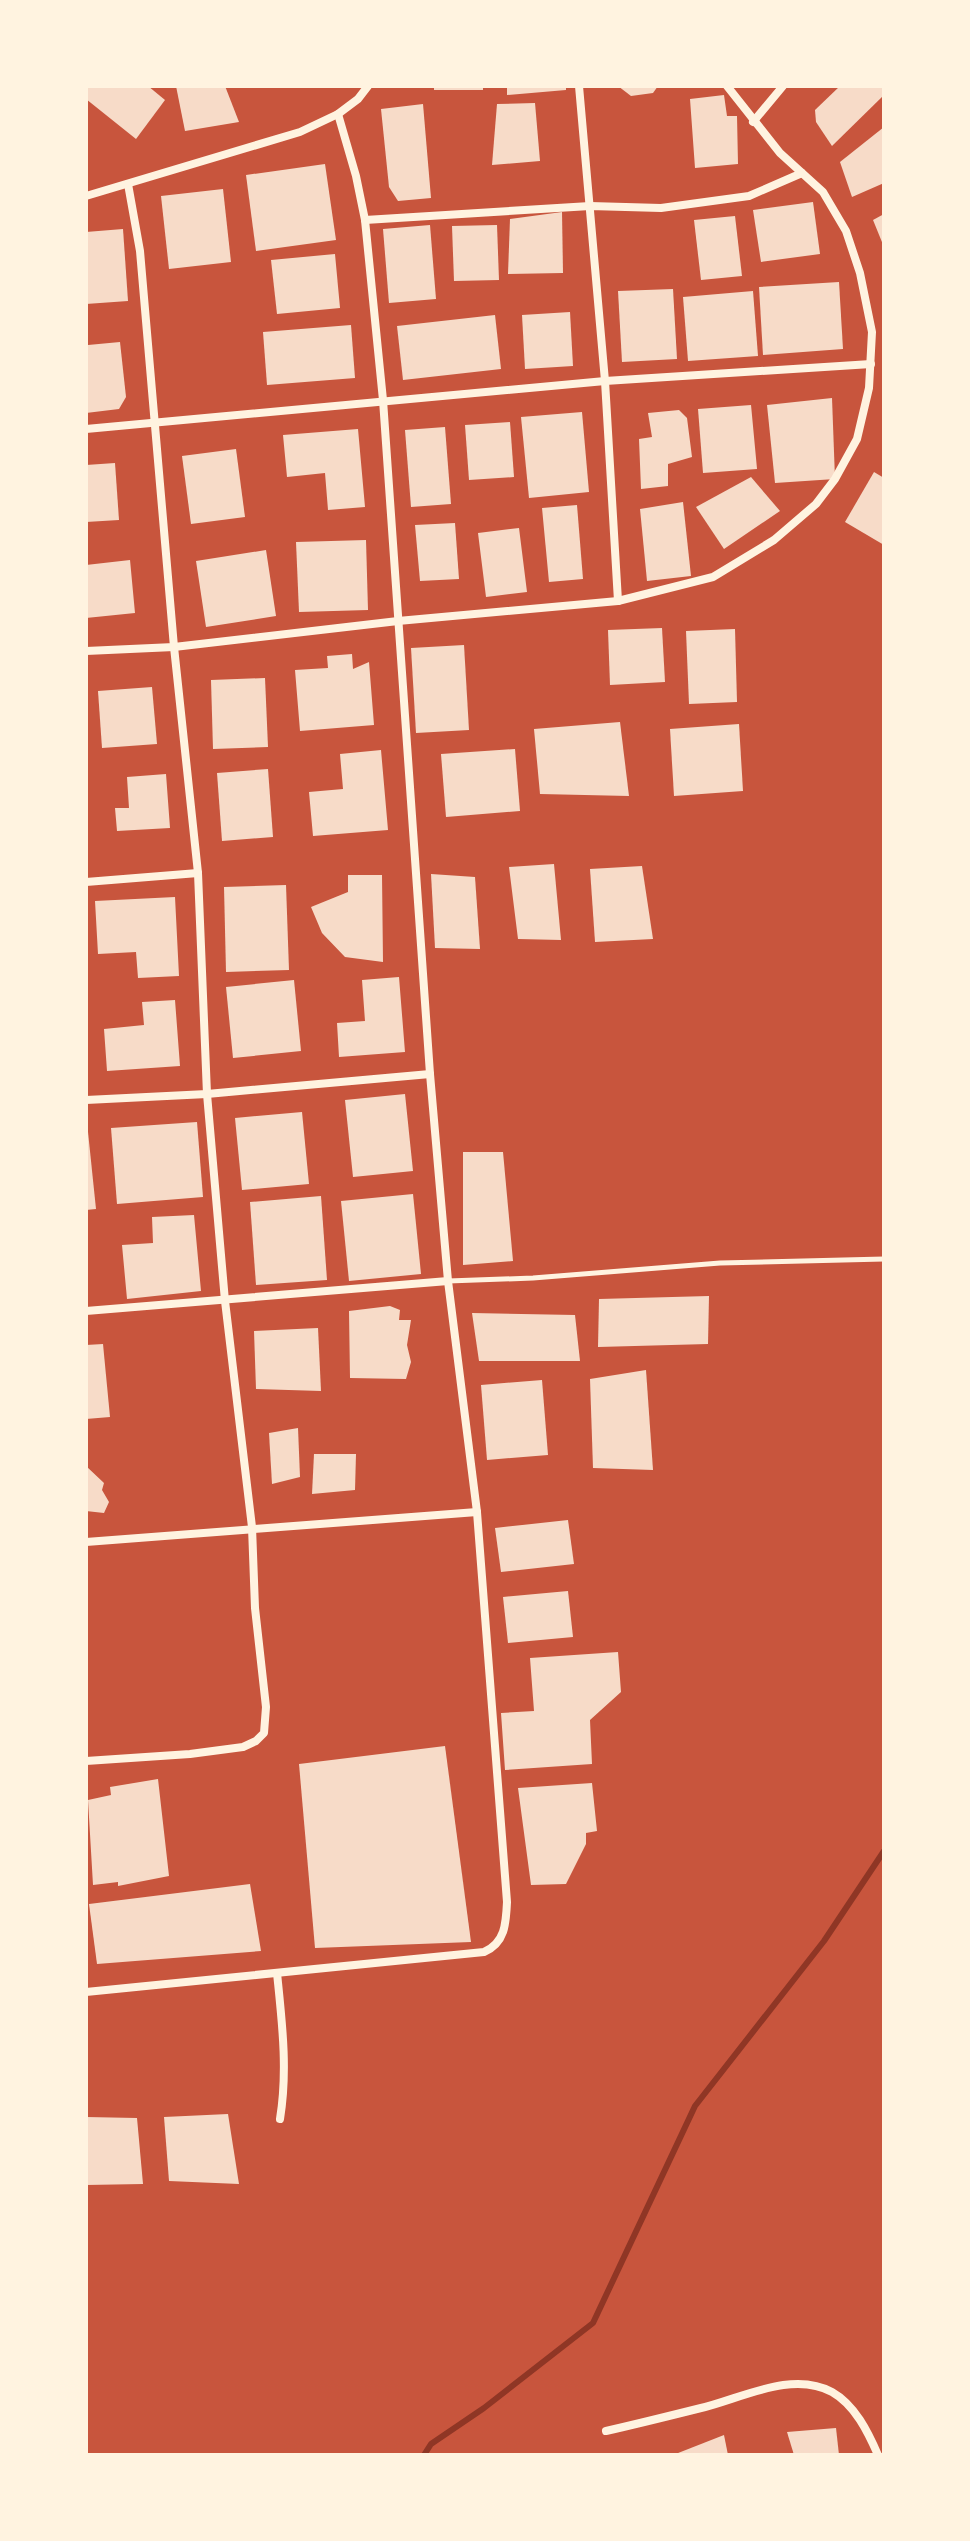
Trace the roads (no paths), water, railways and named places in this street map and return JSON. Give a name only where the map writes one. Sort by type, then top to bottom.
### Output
[{"type":"street","points":[[86,196],[300,132],[338,114],[358,99],[368,86]]},
{"type":"street","points":[[579,86],[605,381],[618,601]]},
{"type":"street","points":[[86,651],[174,647],[398,621],[618,601],[713,577],[774,540],[816,504],[835,479],[857,439],[869,388],[872,332],[860,273],[846,231],[823,192],[780,153],[727,86]]},
{"type":"street","points":[[753,122],[783,86]]},
{"type":"street","points":[[86,1992],[484,1952],[494,1948],[502,1938],[506,1921],[477,1512],[448,1281],[430,1074],[383,400],[365,220],[338,114]]},
{"type":"street","points":[[365,220],[590,206],[661,208],[749,196],[802,173]]},
{"type":"street","points":[[86,1761],[243,1747],[264,1733],[266,1707],[255,1608],[252,1527],[225,1301],[207,1094],[198,873],[174,647],[140,251],[128,184]]},
{"type":"street","points":[[86,429],[605,381],[871,364]]},
{"type":"street","points":[[86,882],[198,873]]},
{"type":"street","points":[[86,1100],[207,1094],[430,1074]]},
{"type":"street","points":[[86,1311],[448,1281]]},
{"type":"street","points":[[86,1542],[477,1512]]},
{"type":"street","points":[[277,1973],[285,2050],[280,2119]]},
{"type":"street","points":[[606,2431],[705,2408],[763,2390],[786,2385],[811,2385],[830,2391],[845,2401],[863,2424],[878,2455]]},
{"type":"lane","points":[[448,1281],[533,1278],[720,1263],[884,1259]]},
{"type":"waterway","points":[[424,2455],[431,2444],[484,2408],[593,2323],[695,2106],[824,1941],[884,1851]]}]
